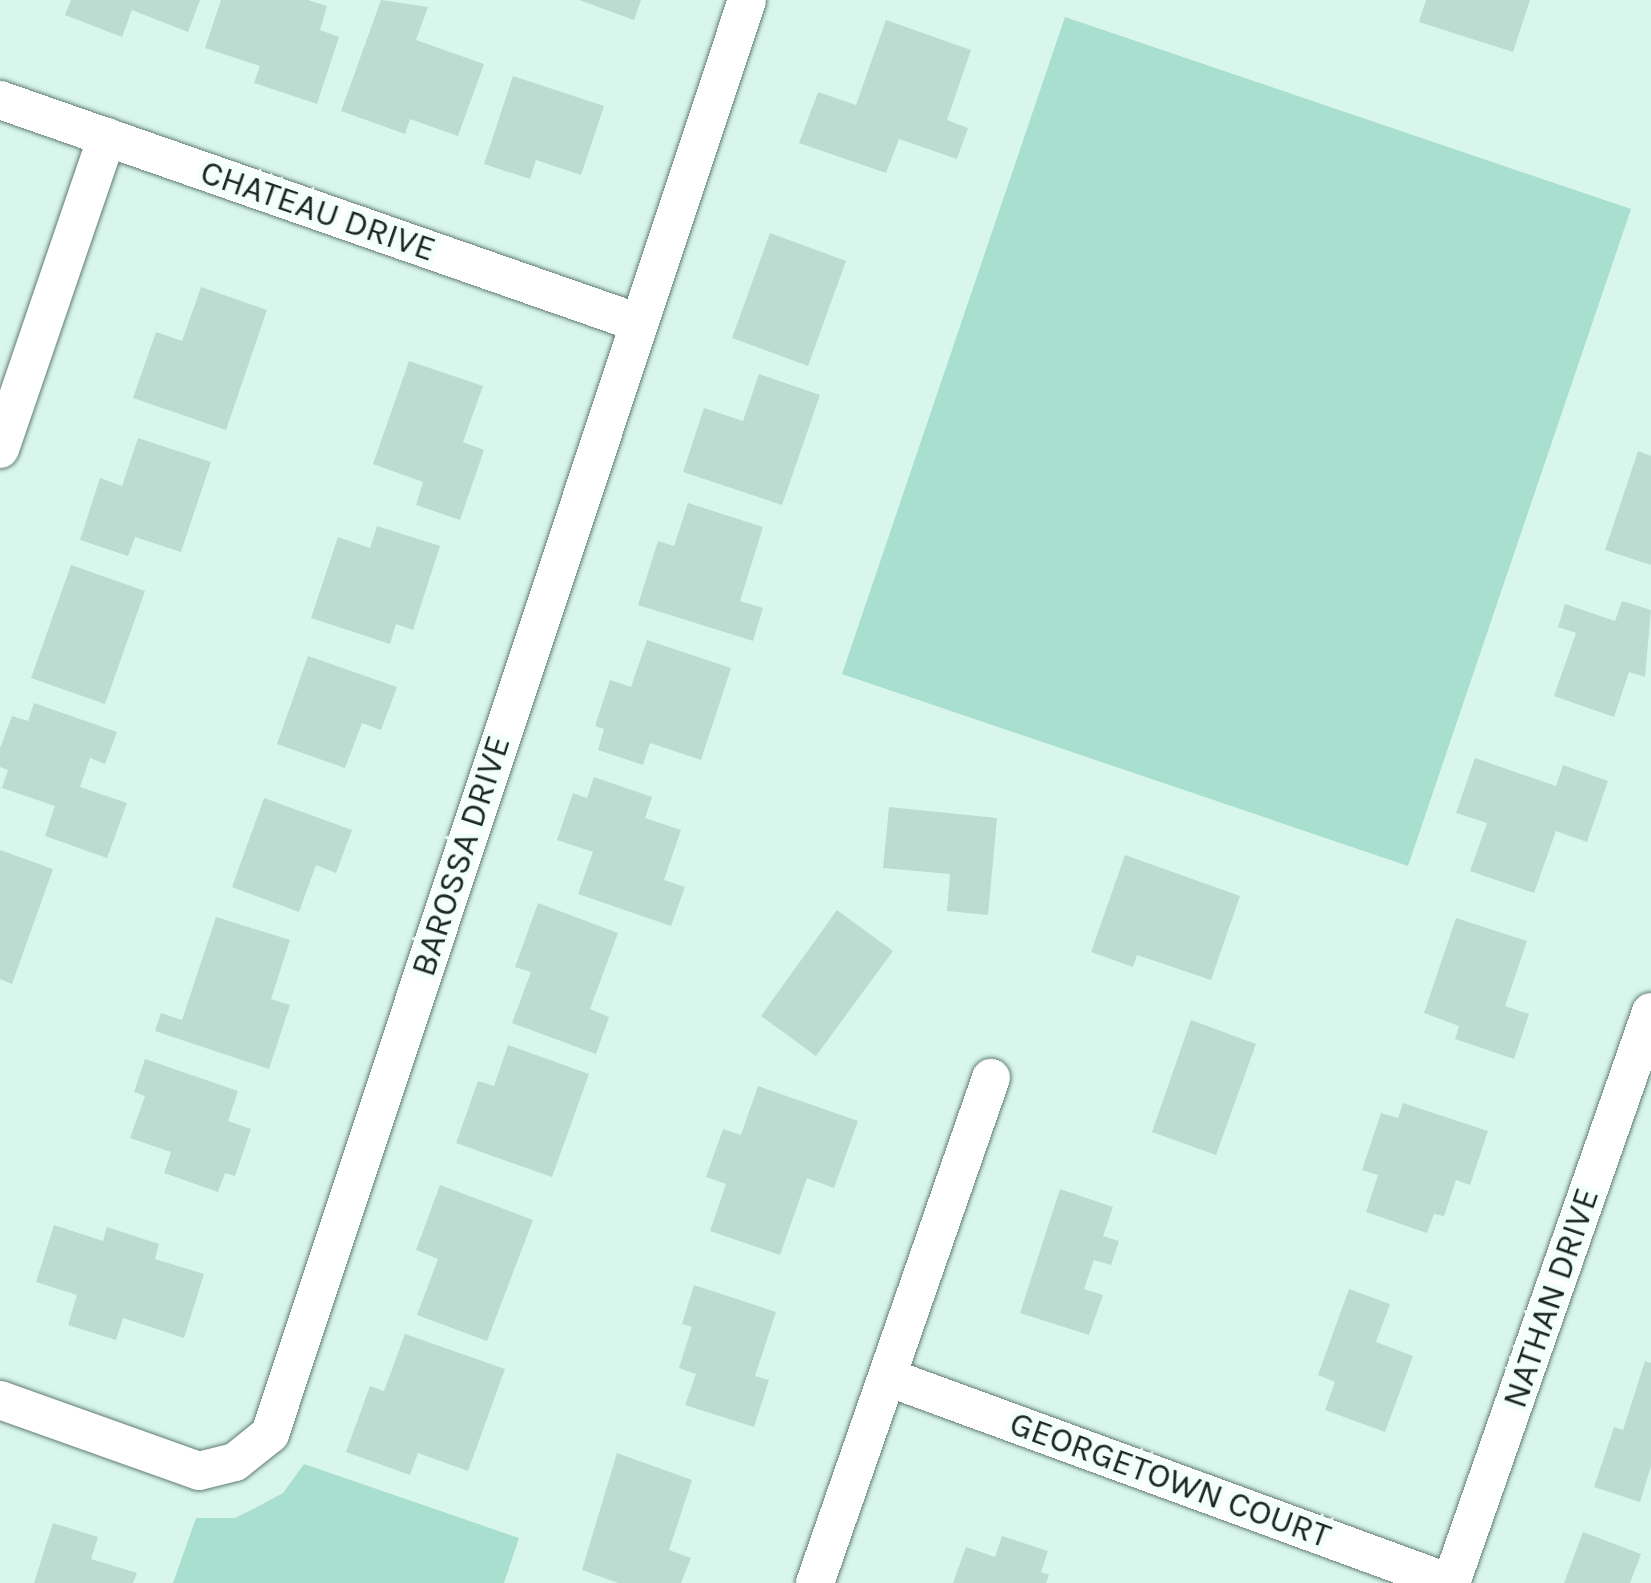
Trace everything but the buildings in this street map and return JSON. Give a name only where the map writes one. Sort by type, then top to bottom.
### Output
[{"type":"street","name":"BAROSSA DRIVE","points":[[0,1400],[199,1470],[235,1462],[270,1434],[636,322],[747,0]]},
{"type":"street","name":"CHATEAU DRIVE","points":[[0,100],[636,322]]},
{"type":"street","points":[[0,449],[106,138]]},
{"type":"street","name":"NATHAN DRIVE","points":[[1450,1583],[1651,1012]]},
{"type":"street","points":[[815,1583],[890,1378],[991,1078]]},
{"type":"street","name":"GEORGETOWN COURT","points":[[890,1378],[1450,1583]]},
{"type":"green space","points":[[1065,17],[1631,209],[1408,866],[842,674]]},
{"type":"green space","points":[[304,1464],[519,1538],[504,1583],[173,1583],[196,1518],[235,1518],[283,1493]]}]
